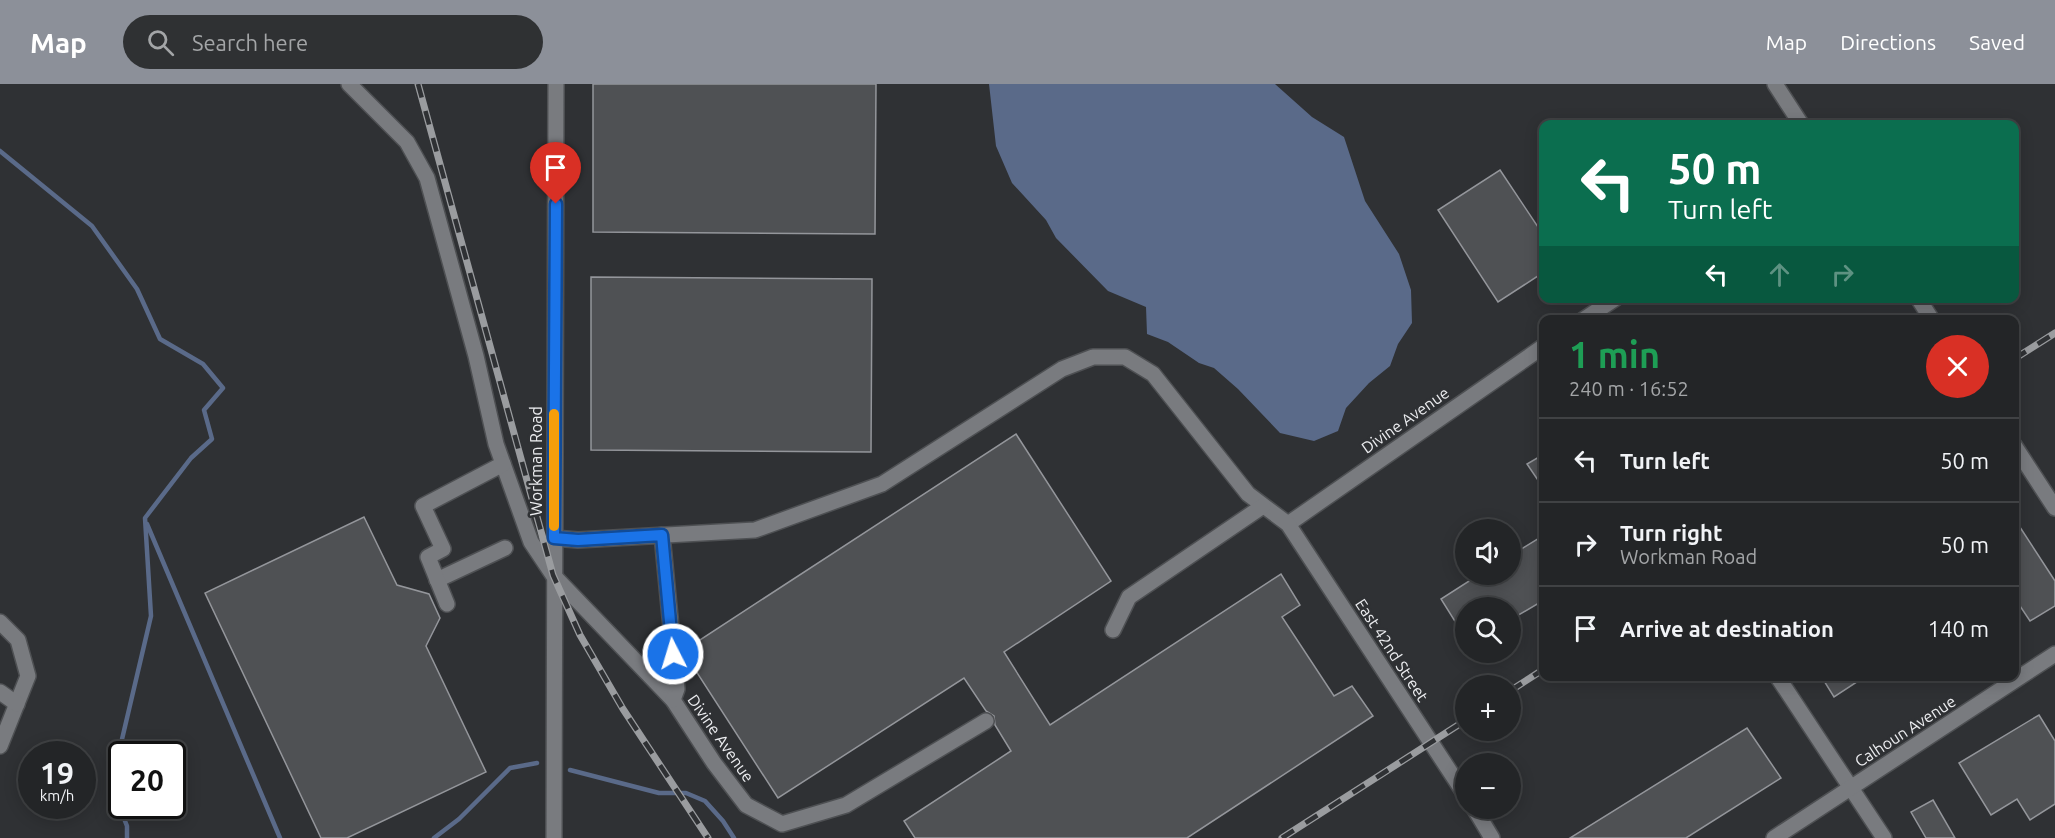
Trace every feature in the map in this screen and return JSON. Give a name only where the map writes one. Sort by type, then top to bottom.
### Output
[{"type":"street","name":"Divine Avenue","points":[[349,84],[407,142],[427,178],[476,356],[496,444],[531,542],[553,575],[673,700],[714,763],[746,805],[782,824],[846,805],[986,721]]},
{"type":"street","name":"Workman Road","points":[[552,837],[556,84]]},
{"type":"street","points":[[1775,84],[1798,120]]},
{"type":"street","points":[[1590,315],[1608,303]]},
{"type":"street","name":"Divine Avenue","points":[[1288,524],[1539,349]]},
{"type":"street","points":[[554,538],[578,540],[755,530],[882,484],[1062,369],[1093,357],[1125,357],[1153,374],[1248,494],[1288,524]]},
{"type":"street","points":[[2019,453],[2055,508]]},
{"type":"street","points":[[447,604],[428,557],[443,549],[423,506],[503,464]]},
{"type":"street","points":[[1113,630],[1129,597],[1263,506]]},
{"type":"street","name":"East 42nd Street","points":[[1288,524],[1455,779]]},
{"type":"street","points":[[662,535],[677,689],[673,700]]},
{"type":"street","points":[[437,580],[505,548]]},
{"type":"street","points":[[0,622],[18,640],[28,676],[1,743]]},
{"type":"street","name":"Calhoun Avenue","points":[[2019,678],[2055,654]]},
{"type":"street","points":[[1780,681],[1884,838]]},
{"type":"street","name":"Calhoun Avenue","points":[[1774,838],[2014,681]]},
{"type":"street","points":[[0,692],[16,704]]},
{"type":"street","points":[[1481,819],[1492,838]]},
{"type":"water","points":[[989,84],[1275,84],[1312,117],[1344,137],[1365,201],[1399,254],[1411,290],[1412,323],[1398,344],[1390,366],[1369,383],[1346,408],[1338,431],[1314,441],[1280,433],[1238,389],[1214,368],[1199,363],[1168,342],[1147,334],[1146,307],[1108,291],[1056,238],[1046,220],[1012,183],[996,146]]},
{"type":"building","points":[[593,84],[876,84],[875,234],[593,232]]},
{"type":"building","points":[[1500,170],[1539,228],[1539,275],[1498,302],[1438,210]]},
{"type":"building","points":[[591,277],[872,279],[871,452],[591,450]]},
{"type":"building","points":[[1016,434],[1111,581],[1004,652],[1050,725],[1281,574],[1300,605],[1282,617],[1334,696],[1352,686],[1373,716],[1187,838],[915,838],[904,821],[1011,751],[995,725],[994,716],[986,711],[964,678],[778,798],[683,651]]},
{"type":"building","points":[[1539,457],[1539,482],[1527,464]]},
{"type":"building","points":[[364,517],[397,585],[429,594],[440,618],[426,646],[486,772],[347,838],[321,838],[205,593]]},
{"type":"building","points":[[2019,526],[2055,581],[2055,606],[2030,621],[2019,604]]},
{"type":"building","points":[[1539,538],[1539,603],[1521,614],[1521,597],[1455,597],[1455,621],[1441,599],[1463,585],[1521,585],[1521,549]]},
{"type":"building","points":[[1824,681],[1858,681],[1834,697]]},
{"type":"building","points":[[2039,715],[2055,741],[2055,804],[2030,820],[2017,799],[1991,815],[1959,763]]},
{"type":"building","points":[[1747,728],[1781,778],[1686,838],[1570,838]]},
{"type":"building","points":[[1933,800],[1955,838],[1926,838],[1911,812]]},
{"type":"waterway","points":[[0,151],[92,226],[137,289],[160,339],[203,364],[223,388],[204,410],[212,439],[191,458],[145,518],[151,616],[111,786],[127,826],[127,838]]},
{"type":"waterway","points":[[147,524],[280,838]]},
{"type":"waterway","points":[[434,838],[459,819],[510,768],[537,763]]},
{"type":"waterway","points":[[570,770],[659,793],[686,793],[705,801],[723,821],[734,838]]},
{"type":"railway","points":[[418,84],[553,575],[580,635],[623,709],[708,838]]},
{"type":"railway","points":[[2019,356],[2055,333]]},
{"type":"railway","points":[[1521,684],[1539,672]]},
{"type":"railway","points":[[1282,838],[1455,727]]},
{"type":"slow traffic","points":[[554,414],[554,526]]},
{"type":"route","points":[[556,204],[554,538],[578,540],[662,535],[673,654]]}]
